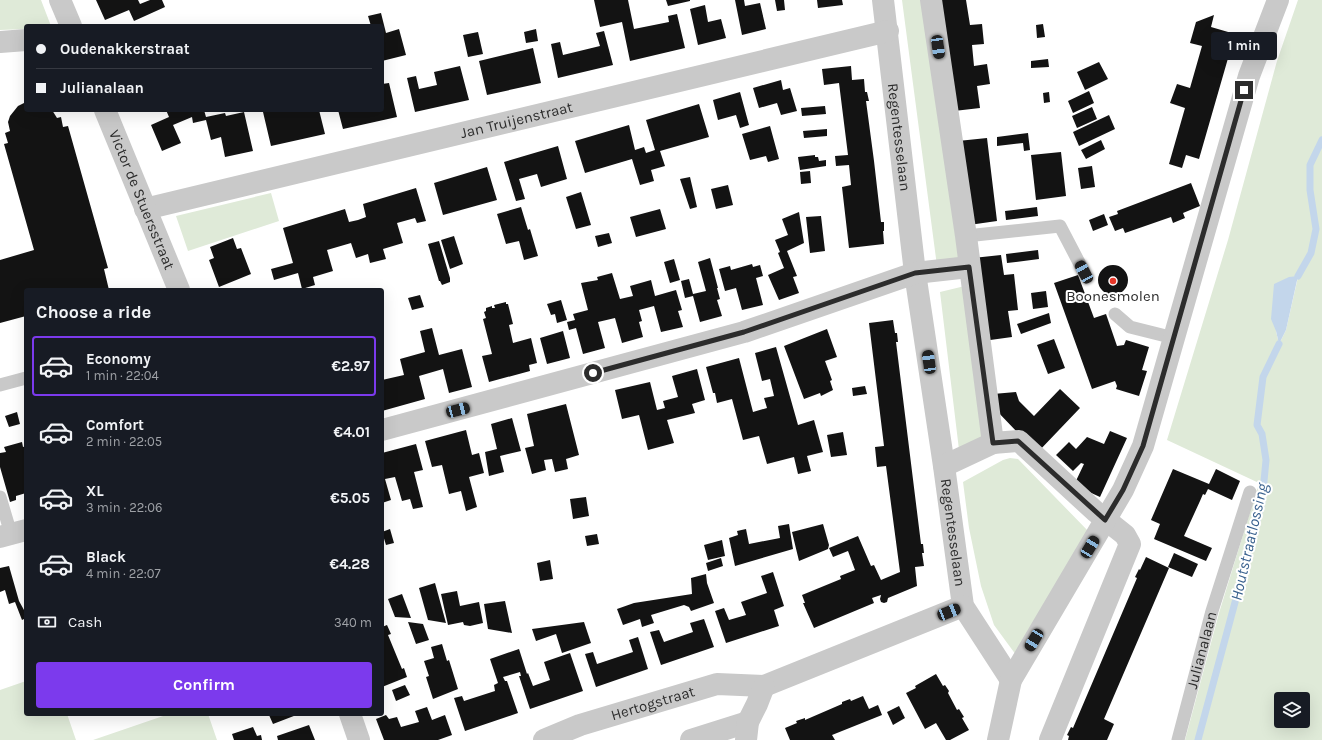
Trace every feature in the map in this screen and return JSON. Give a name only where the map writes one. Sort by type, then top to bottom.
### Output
[{"type":"street","points":[[60,0],[70,24]]},
{"type":"street","name":"Regentesselaan","points":[[883,0],[888,31],[915,273],[963,606],[1011,680]]},
{"type":"street","points":[[931,0],[966,236],[993,443]]},
{"type":"street","points":[[998,740],[1011,680],[1123,490],[1143,446],[1249,76],[1278,0]]},
{"type":"street","name":"Jan Truijenstraat","points":[[146,209],[888,31]]},
{"type":"street","points":[[0,42],[24,40]]},
{"type":"street","name":"Victor de Stuersstraat","points":[[106,112],[178,288]]},
{"type":"street","points":[[384,429],[744,332],[915,273],[969,267]]},
{"type":"street","name":"Regentesselaan","points":[[944,466],[993,443],[1018,441],[1105,520]]},
{"type":"street","points":[[1050,740],[1130,544],[1125,535],[1105,520]]},
{"type":"street","name":"Hertogstraat","points":[[544,740],[580,725],[717,684],[764,686],[963,606]]},
{"type":"street","points":[[692,740],[747,731],[764,686]]},
{"type":"street","points":[[351,716],[359,740]]},
{"type":"lane","points":[[966,236],[1060,226],[1084,272]]},
{"type":"lane","points":[[1115,314],[1130,326],[1174,338]]},
{"type":"lane","points":[[0,385],[24,379]]},
{"type":"lane","name":"Julianalaan","points":[[1178,740],[1212,611],[1250,492]]},
{"type":"lane","points":[[0,496],[12,534]]},
{"type":"green space","points":[[0,0],[41,0],[50,24],[24,24],[24,29],[0,30]]},
{"type":"green space","points":[[902,0],[928,0],[964,259],[937,266]]},
{"type":"green space","points":[[1298,0],[1322,0],[1322,740],[1185,740],[1219,613],[1259,483],[1167,440],[1228,240],[1277,61]],"holes":[[[1298,277],[1286,330],[1279,344],[1276,331]]]},
{"type":"green space","points":[[271,193],[279,221],[188,251],[176,216]]},
{"type":"green space","points":[[969,285],[986,440],[960,458],[940,292]]},
{"type":"green space","points":[[1010,458],[1018,459],[1091,534],[1016,655],[994,625],[981,586],[969,528],[963,482],[1003,460]]},
{"type":"green space","points":[[24,682],[24,716],[68,716],[76,740],[0,740],[0,690]]},
{"type":"green space","points":[[163,716],[209,716],[217,740],[93,740]]},
{"type":"water","points":[[1298,276],[1286,330],[1279,344],[1271,319],[1274,284],[1289,277]]},
{"type":"building","points":[[96,0],[138,0],[140,4],[150,0],[162,0],[165,7],[134,21],[129,10],[105,20]]},
{"type":"building","points":[[594,0],[628,0],[634,29],[669,22],[668,16],[677,14],[685,48],[630,61],[622,22],[600,27]]},
{"type":"building","points":[[666,0],[690,0],[690,1],[668,6]]},
{"type":"building","points":[[735,0],[744,0],[745,6],[760,3],[766,29],[742,35]]},
{"type":"building","points":[[775,0],[784,0],[785,10],[777,11]]},
{"type":"building","points":[[817,0],[842,0],[843,5],[818,8]]},
{"type":"building","points":[[941,0],[966,0],[970,25],[982,24],[984,44],[972,45],[974,66],[987,64],[990,84],[977,86],[980,108],[954,111]]},
{"type":"building","points":[[705,5],[708,22],[721,19],[726,38],[698,45],[690,9]]},
{"type":"building","points":[[381,13],[384,24],[370,24],[368,16]]},
{"type":"building","points":[[1214,15],[1211,27],[1235,34],[1199,159],[1186,155],[1182,168],[1169,164],[1185,108],[1170,103],[1177,84],[1190,88],[1202,46],[1190,43],[1196,22]]},
{"type":"building","points":[[1043,24],[1045,37],[1037,38],[1036,25]]},
{"type":"building","points":[[384,25],[386,33],[399,29],[406,55],[384,60]]},
{"type":"building","points":[[536,29],[538,41],[526,43],[524,32]]},
{"type":"building","points":[[604,31],[613,65],[558,78],[551,44],[560,42],[563,55],[600,46],[596,33]]},
{"type":"building","points":[[478,32],[483,54],[468,57],[463,35]]},
{"type":"building","points":[[533,48],[541,83],[487,95],[479,61]]},
{"type":"building","points":[[1048,59],[1049,67],[1031,68],[1031,61]]},
{"type":"building","points":[[1099,62],[1108,79],[1085,90],[1077,72]]},
{"type":"building","points":[[460,66],[469,100],[415,112],[407,78],[416,76],[419,89],[437,85],[434,72]]},
{"type":"building","points":[[851,66],[852,80],[864,79],[865,92],[867,92],[869,101],[866,101],[881,222],[884,222],[884,244],[849,248],[842,187],[851,185],[849,165],[836,166],[835,156],[848,155],[839,83],[824,85],[822,69]]},
{"type":"building","points":[[781,80],[783,90],[790,88],[797,111],[781,115],[777,103],[759,108],[753,88]]},
{"type":"building","points":[[389,83],[397,117],[343,129],[339,112],[384,112],[384,84]]},
{"type":"building","points":[[1089,91],[1094,103],[1073,113],[1068,101]]},
{"type":"building","points":[[740,92],[749,125],[740,128],[736,115],[718,120],[713,100]]},
{"type":"building","points":[[1049,92],[1050,102],[1044,103],[1043,93]]},
{"type":"building","points":[[24,103],[24,112],[53,112],[57,118],[61,117],[63,127],[68,126],[108,268],[104,269],[109,288],[24,288],[24,317],[0,323],[0,260],[34,250],[4,144],[8,143],[5,133],[10,131],[8,122],[10,116],[18,106]]},
{"type":"building","points":[[699,104],[709,137],[660,151],[665,166],[651,170],[654,181],[640,185],[632,159],[585,173],[575,141],[629,125],[635,150],[644,147],[646,153],[655,150],[646,120]]},
{"type":"building","points":[[825,106],[826,114],[802,116],[801,108]]},
{"type":"building","points":[[1092,107],[1097,119],[1077,128],[1072,116]]},
{"type":"building","points":[[167,112],[205,112],[206,117],[225,113],[226,116],[244,112],[253,151],[225,157],[221,137],[211,140],[206,120],[193,123],[192,117],[173,125],[181,143],[162,151],[151,125],[169,117]]},
{"type":"building","points":[[263,112],[320,112],[325,134],[271,146]]},
{"type":"building","points":[[1109,115],[1115,129],[1079,146],[1073,132]]},
{"type":"building","points":[[770,126],[779,159],[768,162],[766,156],[750,160],[742,134]]},
{"type":"building","points":[[827,129],[827,136],[804,138],[803,131]]},
{"type":"building","points":[[1028,133],[1030,150],[1024,151],[1023,143],[997,146],[997,137]]},
{"type":"building","points":[[987,138],[997,221],[969,225],[958,141]]},
{"type":"building","points":[[1101,140],[1105,149],[1086,159],[1081,150]]},
{"type":"building","points":[[558,146],[567,179],[541,187],[537,174],[519,179],[525,199],[516,201],[504,162]]},
{"type":"building","points":[[1061,152],[1066,196],[1036,200],[1031,155]]},
{"type":"building","points":[[815,155],[815,157],[818,157],[819,161],[826,160],[826,166],[800,170],[798,157]]},
{"type":"building","points":[[1092,166],[1095,187],[1081,189],[1078,168]]},
{"type":"building","points":[[487,167],[497,200],[443,215],[434,183]]},
{"type":"building","points":[[810,171],[811,183],[801,184],[800,172]]},
{"type":"building","points":[[690,177],[697,207],[690,209],[680,179]]},
{"type":"building","points":[[1191,183],[1200,206],[1183,213],[1185,218],[1173,223],[1171,217],[1125,233],[1123,228],[1115,231],[1109,217],[1118,214],[1117,211]]},
{"type":"building","points":[[728,185],[733,205],[716,209],[711,189]]},
{"type":"building","points":[[416,188],[426,221],[417,223],[415,218],[397,223],[403,243],[383,249],[386,259],[370,263],[368,254],[356,258],[351,243],[327,250],[333,271],[313,277],[315,285],[302,288],[298,273],[274,280],[271,269],[293,263],[283,228],[345,209],[349,222],[358,220],[366,217],[363,204]]},
{"type":"building","points":[[581,192],[591,225],[576,229],[566,197]]},
{"type":"building","points":[[521,207],[528,230],[530,229],[538,256],[524,260],[519,241],[506,244],[497,214]]},
{"type":"building","points":[[1037,207],[1038,216],[1006,220],[1005,211]]},
{"type":"building","points":[[660,209],[666,229],[636,237],[630,217]]},
{"type":"building","points":[[799,212],[804,243],[787,251],[797,276],[793,277],[799,293],[779,300],[768,275],[784,268],[775,240],[788,235],[782,219]]},
{"type":"building","points":[[1104,214],[1108,225],[1093,231],[1089,220]]},
{"type":"building","points":[[821,216],[825,251],[810,253],[806,217]]},
{"type":"building","points":[[609,233],[612,243],[598,247],[595,236]]},
{"type":"building","points":[[454,236],[463,264],[450,269],[441,240]]},
{"type":"building","points":[[233,238],[237,249],[241,248],[251,274],[219,287],[209,260],[214,258],[210,247]]},
{"type":"building","points":[[439,241],[450,278],[450,282],[442,285],[439,281],[428,244]]},
{"type":"building","points":[[1038,250],[1039,259],[1007,263],[1006,254]]},
{"type":"building","points":[[1001,255],[1004,275],[1014,274],[1018,310],[1008,311],[1012,337],[983,341],[973,258]]},
{"type":"building","points":[[710,258],[718,288],[720,299],[717,300],[722,316],[700,322],[693,296],[685,298],[681,281],[689,279],[693,294],[706,291],[698,262]]},
{"type":"building","points":[[674,259],[680,280],[670,283],[664,262]]},
{"type":"building","points":[[752,264],[753,267],[760,265],[763,276],[756,278],[763,305],[742,310],[736,288],[725,291],[719,269],[730,266],[731,270]]},
{"type":"building","name":"Boonesmolen","points":[[1113,265],[1124,269],[1128,280],[1124,291],[1113,295],[1102,291],[1098,280],[1102,269]]},
{"type":"building","points":[[612,273],[620,299],[633,296],[630,286],[651,280],[655,296],[676,290],[682,310],[678,311],[683,327],[661,332],[654,306],[639,310],[642,321],[639,322],[643,337],[622,343],[615,318],[598,322],[605,348],[583,354],[576,328],[569,330],[567,322],[575,320],[573,314],[588,310],[581,283],[598,280],[597,277]]},
{"type":"building","points":[[1078,275],[1094,318],[1106,314],[1117,346],[1124,345],[1126,340],[1149,347],[1142,370],[1147,371],[1139,396],[1116,389],[1117,386],[1115,381],[1092,389],[1054,283]]},
{"type":"building","points":[[1046,291],[1048,307],[1033,309],[1031,293]]},
{"type":"building","points":[[420,295],[424,307],[412,310],[408,298]]},
{"type":"building","points":[[561,300],[567,320],[557,323],[555,314],[551,315],[547,304]]},
{"type":"building","points":[[506,302],[506,304],[508,304],[513,324],[509,325],[513,343],[531,338],[537,363],[529,365],[530,371],[489,382],[482,356],[492,354],[483,319],[486,318],[484,312],[486,311],[486,308],[492,306],[492,308],[495,308],[494,305]]},
{"type":"building","points":[[1049,313],[1051,323],[1021,334],[1017,324]]},
{"type":"building","points":[[893,320],[895,333],[897,333],[898,342],[896,342],[921,544],[923,544],[924,553],[922,553],[924,566],[915,567],[917,586],[888,598],[887,602],[884,603],[881,602],[881,595],[872,598],[874,603],[814,628],[803,603],[805,603],[802,595],[841,579],[840,576],[855,570],[848,551],[833,557],[829,548],[858,536],[871,566],[874,565],[881,580],[900,572],[886,466],[877,467],[875,447],[884,446],[869,323]]},
{"type":"building","points":[[432,328],[439,355],[462,349],[472,387],[449,393],[443,369],[419,376],[425,399],[384,410],[384,380],[404,375],[400,359],[425,352],[420,331]]},
{"type":"building","points":[[827,329],[837,357],[825,361],[832,380],[830,381],[833,390],[821,396],[820,393],[804,399],[784,346]]},
{"type":"building","points":[[563,331],[570,358],[547,364],[540,338]]},
{"type":"building","points":[[1054,339],[1065,368],[1048,374],[1037,345]]},
{"type":"building","points":[[776,347],[798,425],[814,420],[823,452],[807,456],[811,471],[798,474],[794,457],[767,464],[759,436],[743,440],[732,399],[717,403],[706,367],[739,358],[753,412],[767,408],[764,398],[774,396],[770,379],[762,381],[755,353]]},
{"type":"building","points":[[697,369],[705,400],[692,404],[695,413],[667,420],[674,443],[648,450],[639,415],[622,419],[615,390],[650,382],[657,410],[665,408],[663,401],[678,397],[672,376]]},
{"type":"building","points":[[865,386],[867,394],[853,396],[852,388]]},
{"type":"building","points":[[1060,389],[1080,408],[1037,453],[995,409],[993,394],[1016,392],[1019,401],[1034,416]]},
{"type":"building","points":[[566,404],[579,455],[566,459],[568,469],[555,472],[552,459],[544,460],[546,470],[532,474],[525,448],[534,446],[527,414]]},
{"type":"building","points":[[17,412],[20,424],[9,427],[5,416]]},
{"type":"building","points":[[512,418],[521,451],[500,456],[504,472],[489,476],[485,452],[497,449],[491,424]]},
{"type":"building","points":[[466,430],[472,455],[479,453],[484,473],[469,477],[477,507],[466,511],[461,491],[449,494],[442,465],[432,467],[425,441]]},
{"type":"building","points":[[1110,431],[1127,438],[1100,497],[1074,485],[1084,464],[1081,463],[1073,471],[1056,455],[1069,442],[1076,449],[1087,437],[1104,444]]},
{"type":"building","points":[[843,432],[847,455],[831,457],[827,435]]},
{"type":"building","points":[[22,442],[24,447],[24,494],[16,496],[16,500],[10,502],[0,467],[0,453],[6,452],[4,447]]},
{"type":"building","points":[[416,444],[423,470],[414,472],[423,507],[413,509],[410,499],[402,501],[395,477],[385,479],[391,500],[384,502],[384,452]]},
{"type":"building","points":[[1173,469],[1209,484],[1216,469],[1240,481],[1232,500],[1208,489],[1205,495],[1203,494],[1184,536],[1212,548],[1206,561],[1154,539],[1160,524],[1151,520]]},
{"type":"building","points":[[586,497],[589,516],[573,519],[570,499]]},
{"type":"building","points":[[789,524],[793,549],[735,566],[729,538],[738,535],[737,531],[746,529],[749,544],[780,538],[778,526]]},
{"type":"building","points":[[823,524],[829,545],[828,549],[799,561],[792,532]]},
{"type":"building","points":[[390,529],[394,543],[386,545],[384,531]]},
{"type":"building","points":[[597,534],[599,544],[587,546],[585,536]]},
{"type":"building","points":[[722,540],[725,556],[708,560],[704,545]]},
{"type":"building","points":[[1174,553],[1198,564],[1192,577],[1168,567]]},
{"type":"building","points":[[1146,557],[1169,568],[1104,719],[1114,724],[1107,740],[1068,740],[1069,736],[1067,735],[1071,727],[1073,728],[1137,578],[1135,577]]},
{"type":"building","points":[[721,558],[723,566],[708,571],[706,563]]},
{"type":"building","points":[[550,560],[553,579],[540,581],[537,563]]},
{"type":"building","points":[[9,566],[19,601],[24,610],[24,619],[22,620],[15,602],[9,604],[5,590],[0,592],[0,568]]},
{"type":"building","points":[[773,572],[784,606],[774,610],[779,626],[726,643],[715,611],[724,608],[729,620],[746,615],[741,602],[767,593],[761,576]]},
{"type":"building","points":[[706,574],[707,583],[714,603],[691,611],[689,607],[684,605],[651,615],[654,623],[642,627],[640,619],[623,625],[617,609],[634,603],[692,594],[691,578]]},
{"type":"building","points":[[435,583],[446,623],[428,620],[419,588]]},
{"type":"building","points":[[457,591],[460,606],[479,602],[483,623],[470,626],[464,625],[463,622],[448,625],[441,594]]},
{"type":"building","points":[[402,594],[411,618],[395,617],[388,599]]},
{"type":"building","points":[[505,601],[512,633],[488,629],[484,604]]},
{"type":"building","points":[[704,619],[714,647],[661,665],[650,632],[659,630],[664,642],[693,632],[690,623]]},
{"type":"building","points":[[408,622],[423,624],[429,640],[416,644]]},
{"type":"building","points":[[584,622],[591,643],[562,653],[556,634],[536,641],[532,629]]},
{"type":"building","points":[[387,625],[391,634],[388,635],[402,669],[404,668],[407,677],[384,686],[384,626]]},
{"type":"building","points":[[638,637],[648,669],[596,687],[585,654],[593,652],[597,664],[633,652],[629,640]]},
{"type":"building","points":[[442,644],[447,661],[449,660],[458,689],[433,699],[426,677],[429,676],[424,661],[434,658],[431,647]]},
{"type":"building","points":[[519,649],[527,674],[528,673],[533,686],[550,680],[544,662],[570,653],[583,691],[530,709],[519,676],[521,676],[520,672],[503,677],[505,681],[507,681],[518,713],[465,731],[454,698],[462,696],[464,701],[495,691],[494,685],[498,683],[490,659]]},
{"type":"building","points":[[936,674],[943,686],[945,685],[949,691],[948,693],[957,710],[959,709],[964,717],[962,718],[969,730],[950,740],[946,740],[936,723],[925,729],[906,693]]},
{"type":"building","points":[[405,685],[410,695],[396,701],[392,690]]},
{"type":"building","points":[[863,696],[869,709],[878,705],[882,715],[832,735],[835,740],[790,740],[785,728],[797,723],[796,721],[805,718],[805,720],[842,704],[842,702],[850,699],[851,701]]},
{"type":"building","points":[[899,706],[905,718],[893,725],[887,712]]},
{"type":"building","points":[[427,707],[432,720],[445,715],[452,735],[438,740],[384,740],[376,719],[386,715],[389,719],[397,717],[401,727],[419,722],[415,711]]},
{"type":"building","points":[[269,716],[294,716],[273,724]]},
{"type":"building","points":[[309,725],[315,740],[278,740],[277,736]]},
{"type":"building","points":[[253,727],[257,736],[261,735],[262,740],[234,740],[232,734]]},
{"type":"waterway","name":"Houtstraatlossing","points":[[1298,276],[1311,253],[1316,229],[1310,190],[1310,165],[1322,140]]},
{"type":"waterway","name":"Houtstraatlossing","points":[[1198,740],[1262,502],[1266,460],[1262,434],[1257,425],[1263,377],[1279,344]]},
{"type":"place","name":"Boonesmolen","points":[[1113,281]]},
{"type":"route","points":[[593,373],[744,332],[915,273],[969,267],[993,443],[1018,441],[1105,520],[1123,490],[1143,446],[1244,90]]}]
